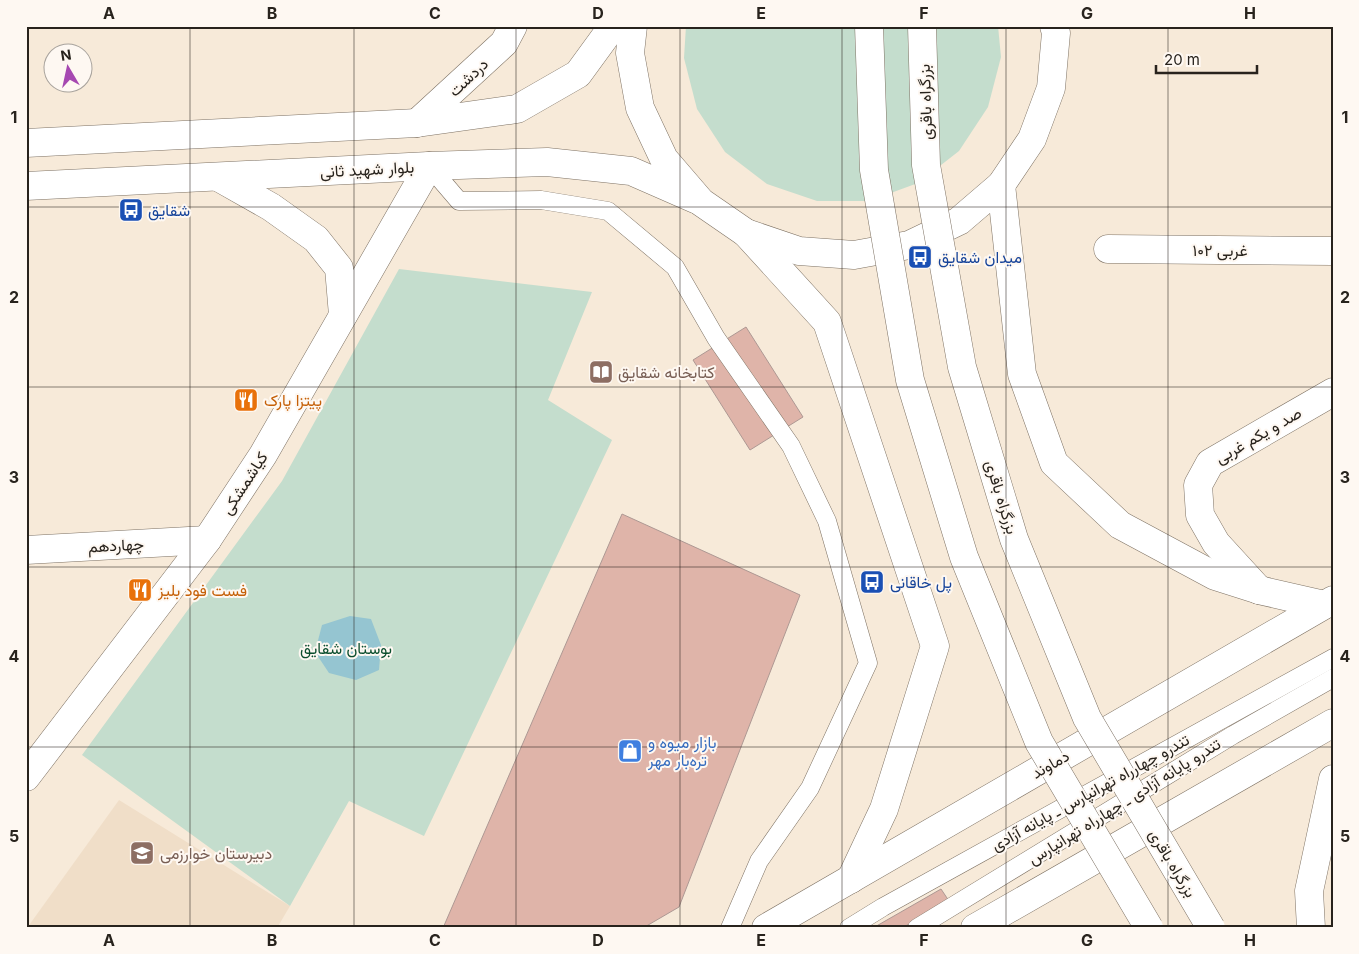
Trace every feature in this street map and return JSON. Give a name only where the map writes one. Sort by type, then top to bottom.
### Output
[{"type":"main road","name":"دردشت","points":[[417,124],[504,43],[513,26]]},
{"type":"main road","points":[[26,143],[417,124],[517,109],[578,74],[614,26]]},
{"type":"main road","points":[[633,26],[630,53],[640,108],[664,159],[701,202],[746,233],[827,322],[935,646],[884,809],[851,879]]},
{"type":"main road","points":[[869,26],[874,170],[906,361],[910,380],[961,548],[1039,742],[1149,928]]},
{"type":"main road","name":"بزرگراه باقری","points":[[922,26],[926,165],[960,358],[1014,539],[1087,718],[1211,928]]},
{"type":"main road","points":[[746,233],[799,251],[854,256],[909,245],[959,221],[1001,185],[1032,140],[1051,88],[1056,33],[1054,26]]},
{"type":"main road","name":"بلوار شهید ثانی","points":[[26,186],[547,162],[631,171],[701,202]]},
{"type":"main road","name":"کیاشمشکی","points":[[26,777],[207,540],[263,455],[428,166]]},
{"type":"main road","points":[[218,177],[272,207],[316,239],[339,268],[343,315]]},
{"type":"main road","points":[[1001,185],[1022,374],[1054,463],[1120,524],[1215,576],[1259,590],[1328,602]]},
{"type":"main road","name":"۱۰۲ غربی","points":[[1108,250],[1333,251]]},
{"type":"main road","name":"صد و یکم غربی","points":[[1259,590],[1216,543],[1200,515],[1198,486],[1210,462],[1333,392]]},
{"type":"main road","name":"چهاردهم","points":[[26,550],[207,540]]},
{"type":"main road","name":"دماوند","points":[[766,928],[1328,602]]},
{"type":"main road","points":[[975,928],[1333,723]]},
{"type":"main road","points":[[1311,928],[1309,892],[1333,779]]},
{"type":"lane","points":[[428,166],[459,201],[541,200],[608,211],[675,267],[716,338],[791,446],[827,521],[868,663],[810,788],[759,860],[730,928]]},
{"type":"lane","name":"تندرو چهارراه تهرانپارس ـ پایانه آزادی","points":[[849,928],[1333,658]]},
{"type":"lane","name":"تندرو پایانه آزادی ـ چهارراه تهرانپارس","points":[[918,928],[1233,735],[1333,678]]},
{"type":"shaded area","name":"دبیرستان خوارزمی","points":[[119,800],[290,906],[277,928],[27,928]]},
{"type":"green space","points":[[686,26],[998,26],[1001,57],[988,107],[959,151],[918,183],[869,201],[817,201],[767,184],[725,152],[697,109],[684,58]]},
{"type":"green space","name":"بوستان شقایق","points":[[399,269],[592,292],[548,400],[612,440],[424,836],[349,801],[290,906],[82,755],[282,481]]},
{"type":"water","points":[[350,616],[371,619],[381,645],[379,670],[356,680],[329,673],[315,652],[322,625]]},
{"type":"building","points":[[746,327],[803,417],[750,450],[693,360]]},
{"type":"building","name":"بازار میوه و تره‌بار مهر","points":[[622,514],[800,595],[679,907],[643,928],[443,928]]},
{"type":"building","points":[[941,889],[949,901],[902,928],[873,928]]},
{"type":"place","name":"شقایق","points":[[131,210]]},
{"type":"place","name":"میدان شقایق","points":[[920,257]]},
{"type":"place","name":"کتابخانه شقایق","points":[[601,372]]},
{"type":"place","name":"پیتزا پارک","points":[[246,400]]},
{"type":"place","name":"پل خاقانی","points":[[872,582]]},
{"type":"place","name":"فست فود بلیز","points":[[140,590]]},
{"type":"place","name":"بازار میوه و تره‌بار مهر","points":[[630,751]]},
{"type":"place","name":"دبیرستان خوارزمی","points":[[142,853]]}]
